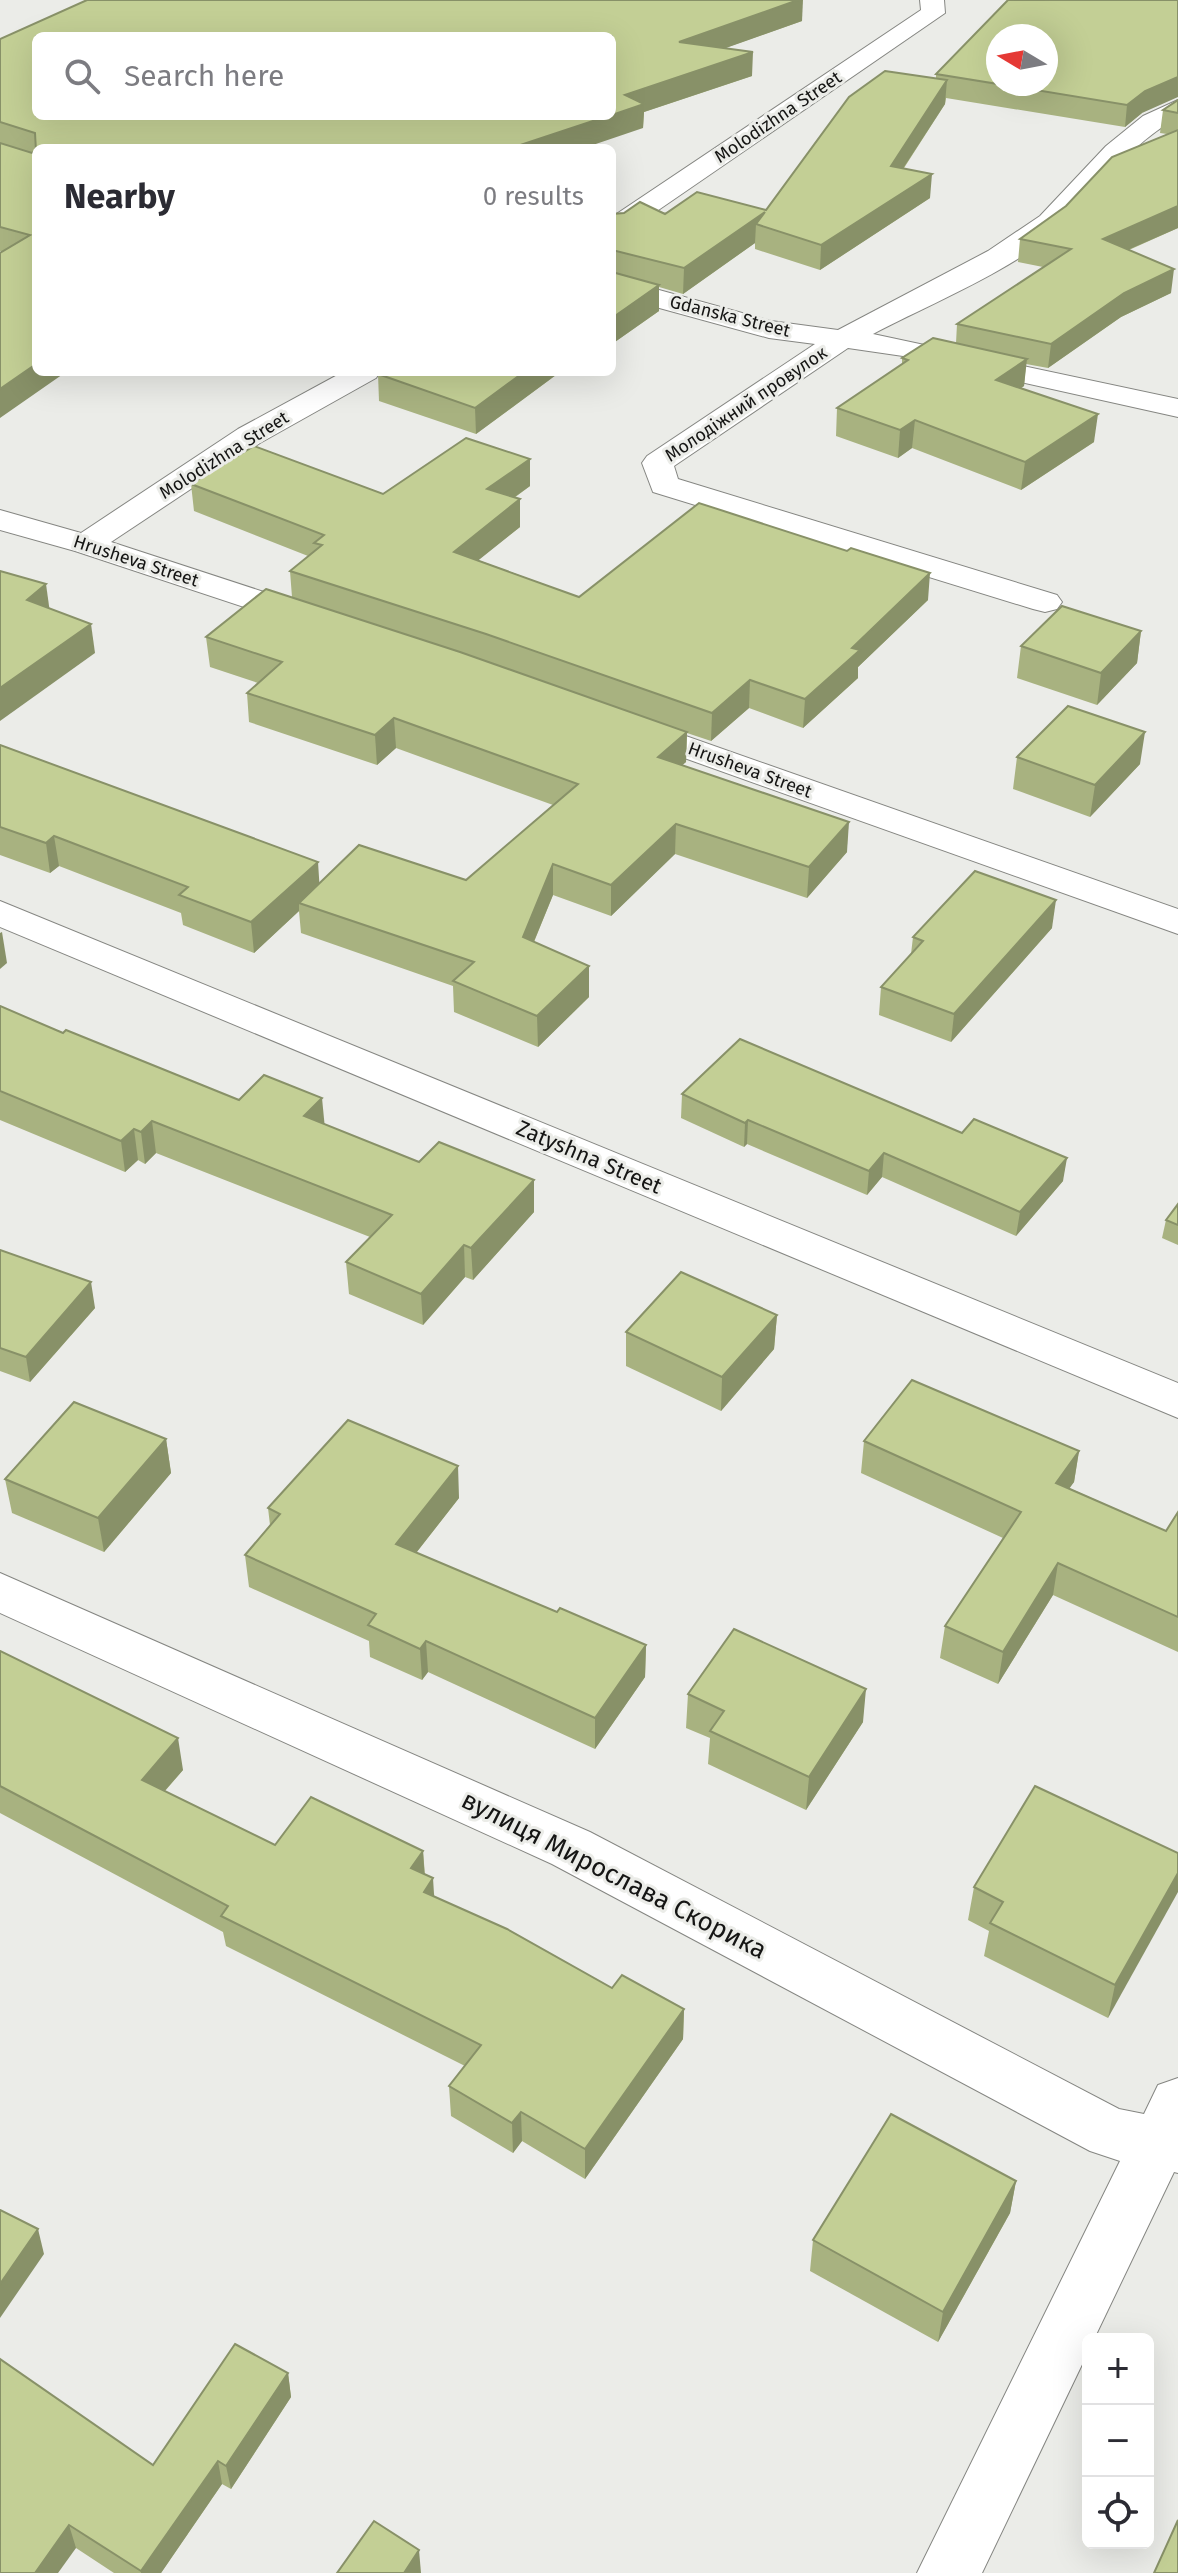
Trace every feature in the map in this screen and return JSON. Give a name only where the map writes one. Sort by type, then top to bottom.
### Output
[{"type":"street","name":"Molodizhna Street","points":[[616,226],[933,13],[932,0]]},
{"type":"street","name":"Молодіжний провулок","points":[[1045,602],[664,485],[658,463],[842,339],[998,257],[1050,222],[1115,152],[1152,121],[1178,108]]},
{"type":"street","name":"Gdanska Street","points":[[616,287],[769,329],[903,347],[1178,408]]},
{"type":"street","name":"Molodizhna Street","points":[[86,544],[249,436],[358,376]]},
{"type":"street","name":"Hrusheva Street","points":[[0,520],[86,544],[340,628]]},
{"type":"street","name":"Hrusheva Street","points":[[593,715],[1178,922]]},
{"type":"street","name":"Zatyshna Street","points":[[0,913],[1178,1401]]},
{"type":"street","name":"вулиця Мирослава Скорика","points":[[0,1592],[571,1848],[1110,2133],[1171,2131]]},
{"type":"street","points":[[949,2573],[1171,2131]]},
{"type":"building","points":[[87,0],[798,0],[679,42],[753,52],[625,95],[644,104],[616,114],[616,32],[32,32],[32,120],[596,120],[523,144],[36,144],[35,133],[0,122],[0,39]]},
{"type":"building","points":[[1008,0],[1178,0],[1178,77],[1145,91],[1127,105],[1058,94],[1058,24],[986,24],[986,82],[936,74]]},
{"type":"building","points":[[885,71],[947,80],[891,166],[932,174],[821,245],[756,224],[765,212],[684,268],[616,251],[616,214],[624,213],[640,202],[665,214],[697,192],[766,210],[849,97]]},
{"type":"building","points":[[1178,100],[1178,113],[1163,110]]},
{"type":"building","points":[[1178,130],[1178,206],[1103,239],[1174,269],[1124,293],[1051,344],[957,324],[1071,249],[1020,239],[1066,206],[1112,157]]},
{"type":"building","points":[[0,143],[32,153],[32,367],[0,389],[0,253],[30,235],[0,227]]},
{"type":"building","points":[[616,273],[659,285],[616,315]]},
{"type":"building","points":[[933,338],[1027,359],[996,380],[1098,414],[1025,462],[915,420],[900,430],[837,408],[908,360],[902,358]]},
{"type":"building","points":[[384,376],[519,376],[475,408]]},
{"type":"building","points":[[466,438],[530,459],[487,489],[520,499],[454,552],[579,597],[699,503],[847,551],[851,548],[930,573],[852,648],[860,650],[805,699],[750,680],[712,713],[486,634],[290,571],[322,545],[314,543],[324,535],[191,484],[254,446],[383,494]]},
{"type":"building","points":[[0,571],[46,584],[27,600],[91,624],[0,688]]},
{"type":"building","points":[[266,589],[460,652],[687,732],[658,757],[849,822],[809,867],[676,824],[611,885],[553,864],[523,937],[589,966],[537,1016],[453,981],[474,962],[299,903],[359,845],[466,880],[578,784],[394,718],[375,735],[247,693],[282,662],[206,637]]},
{"type":"building","points":[[1062,606],[1141,631],[1101,673],[1021,646]]},
{"type":"building","points":[[1068,706],[1145,732],[1095,785],[1017,757]]},
{"type":"building","points":[[0,745],[318,862],[251,922],[179,895],[188,887],[54,836],[46,843],[0,827]]},
{"type":"building","points":[[975,871],[1056,900],[954,1014],[881,987],[923,941],[913,937]]},
{"type":"building","points":[[0,1006],[239,1100],[264,1075],[322,1098],[304,1116],[419,1162],[439,1142],[534,1180],[471,1248],[464,1245],[421,1294],[346,1262],[392,1215],[152,1121],[141,1132],[134,1129],[121,1141],[0,1091]]},
{"type":"building","points":[[740,1039],[962,1133],[974,1119],[1067,1158],[1020,1212],[884,1153],[869,1171],[748,1120],[745,1123],[682,1094]]},
{"type":"building","points":[[1178,1204],[1178,1225],[1166,1220]]},
{"type":"building","points":[[0,1250],[91,1282],[26,1357],[0,1348]]},
{"type":"building","points":[[681,1272],[777,1315],[722,1377],[626,1332]]},
{"type":"building","points":[[912,1380],[1079,1451],[1056,1483],[1166,1531],[1178,1512],[1178,1617],[1058,1563],[1003,1652],[945,1626],[1021,1512],[864,1441]]},
{"type":"building","points":[[74,1402],[166,1439],[98,1518],[5,1479]]},
{"type":"building","points":[[348,1420],[458,1466],[396,1544],[557,1612],[560,1608],[646,1645],[595,1718],[426,1641],[420,1649],[368,1625],[376,1614],[245,1555],[280,1514],[268,1508]]},
{"type":"building","points":[[734,1629],[866,1689],[809,1777],[710,1731],[724,1711],[688,1694]]},
{"type":"building","points":[[0,1651],[178,1738],[142,1780],[275,1845],[311,1797],[423,1851],[411,1868],[433,1878],[424,1892],[507,1929],[612,1988],[622,1975],[684,2009],[585,2149],[521,2112],[512,2123],[449,2086],[481,2045],[221,1916],[228,1906],[0,1786]]},
{"type":"building","points":[[1035,1786],[1178,1853],[1178,1873],[1115,1985],[990,1923],[1003,1902],[974,1887]]},
{"type":"building","points":[[891,2114],[1016,2181],[943,2312],[813,2240]]},
{"type":"building","points":[[0,2210],[38,2229],[0,2284]]},
{"type":"building","points":[[235,2344],[288,2373],[226,2466],[218,2461],[141,2571],[69,2525],[35,2573],[0,2573],[0,2359],[153,2465]]},
{"type":"building","points":[[1178,2520],[1178,2573],[1154,2573]]},
{"type":"building","points":[[374,2521],[419,2550],[404,2573],[337,2573]]}]
